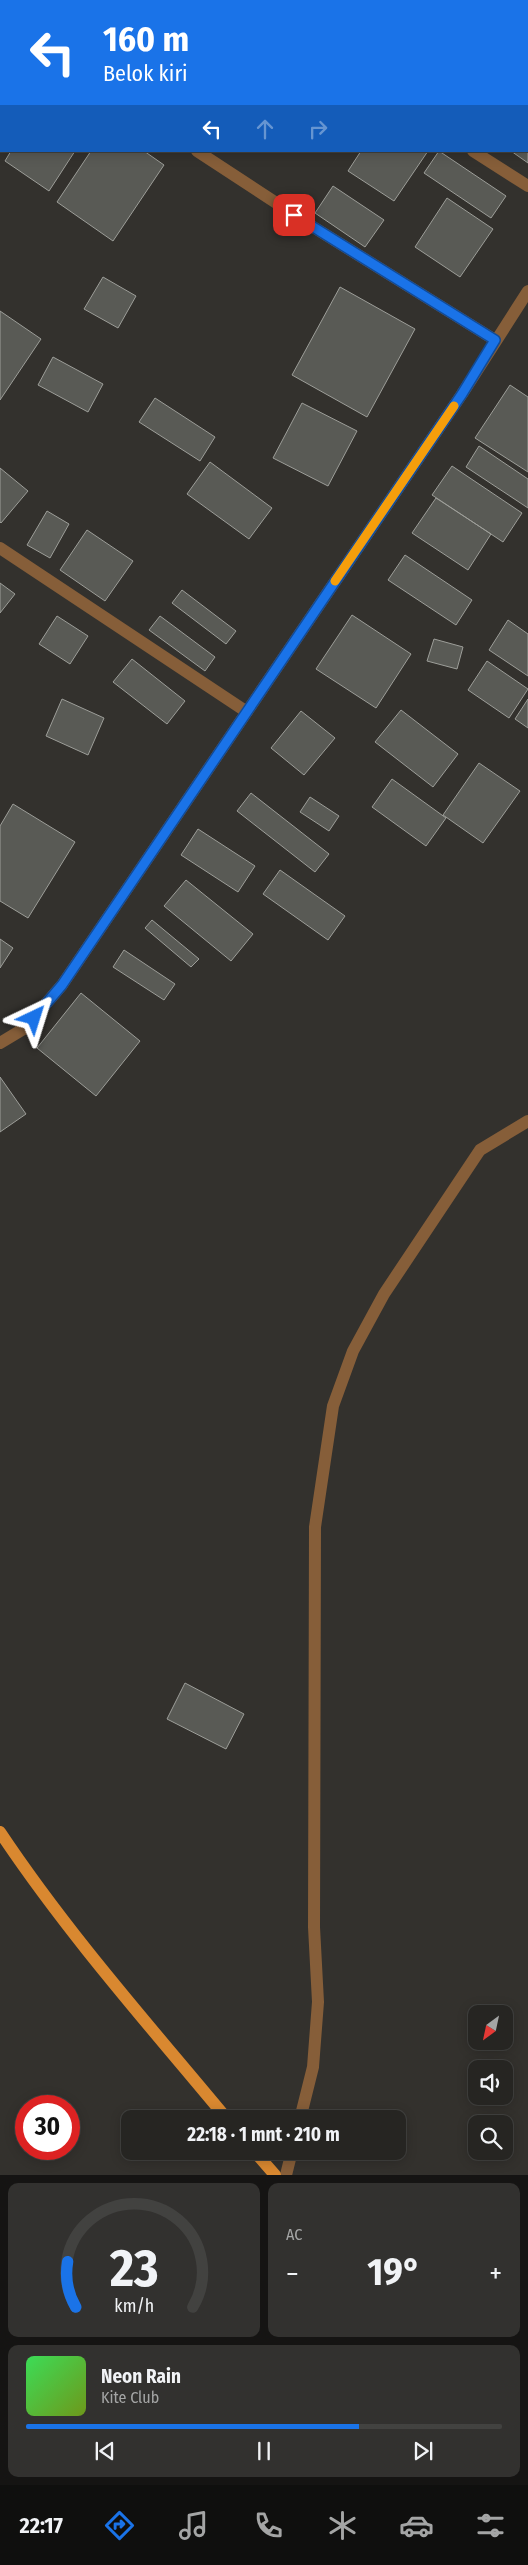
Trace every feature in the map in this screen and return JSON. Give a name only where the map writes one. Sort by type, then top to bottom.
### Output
[{"type":"main road","points":[[0,1832],[32,1881],[98,1964],[220,2110]]},
{"type":"main road","points":[[262,2160],[275,2175]]},
{"type":"street","points":[[199,152],[310,225],[495,340]]},
{"type":"street","points":[[475,152],[528,186]]},
{"type":"street","points":[[0,1043],[25,1028],[62,985],[456,402],[528,291]]},
{"type":"street","points":[[0,548],[247,712]]},
{"type":"street","points":[[302,2110],[313,2066],[318,2002],[314,1926],[315,1527],[333,1406],[353,1351],[384,1294],[480,1150],[528,1121]]},
{"type":"street","points":[[286,2175],[290,2160]]},
{"type":"building","points":[[10,152],[74,152],[49,191],[5,161]]},
{"type":"building","points":[[90,152],[145,152],[164,165],[113,241],[57,202]]},
{"type":"building","points":[[360,152],[427,152],[394,201],[348,171]]},
{"type":"building","points":[[438,152],[440,152],[506,196],[491,218],[424,173]]},
{"type":"building","points":[[512,152],[528,152],[528,163]]},
{"type":"building","points":[[333,186],[384,220],[365,247],[315,213]]},
{"type":"building","points":[[447,198],[493,229],[460,277],[415,247]]},
{"type":"building","points":[[103,277],[136,296],[118,328],[84,309]]},
{"type":"building","points":[[340,287],[415,329],[367,417],[292,375]]},
{"type":"building","points":[[0,311],[41,339],[0,400]]},
{"type":"building","points":[[53,357],[103,384],[88,412],[38,385]]},
{"type":"building","points":[[510,385],[528,397],[528,472],[475,438]]},
{"type":"building","points":[[155,398],[215,437],[200,461],[139,422]]},
{"type":"building","points":[[302,403],[357,431],[328,486],[273,458]]},
{"type":"building","points":[[479,446],[528,479],[528,508],[466,467]]},
{"type":"building","points":[[210,462],[272,508],[249,539],[187,494]]},
{"type":"building","points":[[452,466],[522,513],[503,542],[432,495]]},
{"type":"building","points":[[0,468],[28,491],[1,523],[0,522]]},
{"type":"building","points":[[436,498],[491,534],[468,570],[412,533]]},
{"type":"building","points":[[47,511],[69,524],[50,558],[27,545]]},
{"type":"building","points":[[87,530],[133,561],[105,601],[60,570]]},
{"type":"building","points":[[405,555],[472,600],[456,625],[388,580]]},
{"type":"building","points":[[0,583],[15,594],[0,613]]},
{"type":"building","points":[[182,590],[236,631],[226,644],[172,603]]},
{"type":"building","points":[[352,615],[411,654],[376,708],[316,669]]},
{"type":"building","points":[[57,616],[88,636],[70,664],[39,644]]},
{"type":"building","points":[[160,616],[215,657],[205,671],[149,630]]},
{"type":"building","points":[[508,620],[528,634],[528,676],[489,650]]},
{"type":"building","points":[[434,639],[463,647],[457,669],[427,661]]},
{"type":"building","points":[[132,659],[185,701],[167,724],[113,682]]},
{"type":"building","points":[[487,661],[528,689],[509,718],[468,690]]},
{"type":"building","points":[[62,699],[104,718],[88,755],[46,736]]},
{"type":"building","points":[[528,699],[528,728],[515,719]]},
{"type":"building","points":[[401,710],[458,754],[433,787],[375,742]]},
{"type":"building","points":[[301,711],[335,738],[304,775],[271,748]]},
{"type":"building","points":[[479,763],[520,791],[483,843],[443,815]]},
{"type":"building","points":[[392,779],[446,818],[426,846],[372,807]]},
{"type":"building","points":[[251,793],[329,854],[315,872],[237,811]]},
{"type":"building","points":[[310,797],[339,816],[329,831],[300,812]]},
{"type":"building","points":[[13,804],[75,842],[28,918],[0,901],[0,826]]},
{"type":"building","points":[[198,829],[255,866],[238,892],[181,855]]},
{"type":"building","points":[[280,870],[345,916],[328,940],[263,894]]},
{"type":"building","points":[[186,880],[253,934],[231,961],[164,906]]},
{"type":"building","points":[[152,920],[199,959],[191,967],[145,928]]},
{"type":"building","points":[[0,939],[13,948],[0,968]]},
{"type":"building","points":[[124,950],[175,984],[164,1000],[113,967]]},
{"type":"building","points":[[81,993],[140,1041],[96,1096],[37,1048]]},
{"type":"building","points":[[0,1077],[26,1114],[0,1132]]},
{"type":"building","points":[[185,1683],[244,1714],[226,1749],[167,1719]]},
{"type":"slow traffic","points":[[335,581],[454,406]]},
{"type":"route","points":[[34,1018],[62,985],[462,394],[495,340],[294,215]]}]
